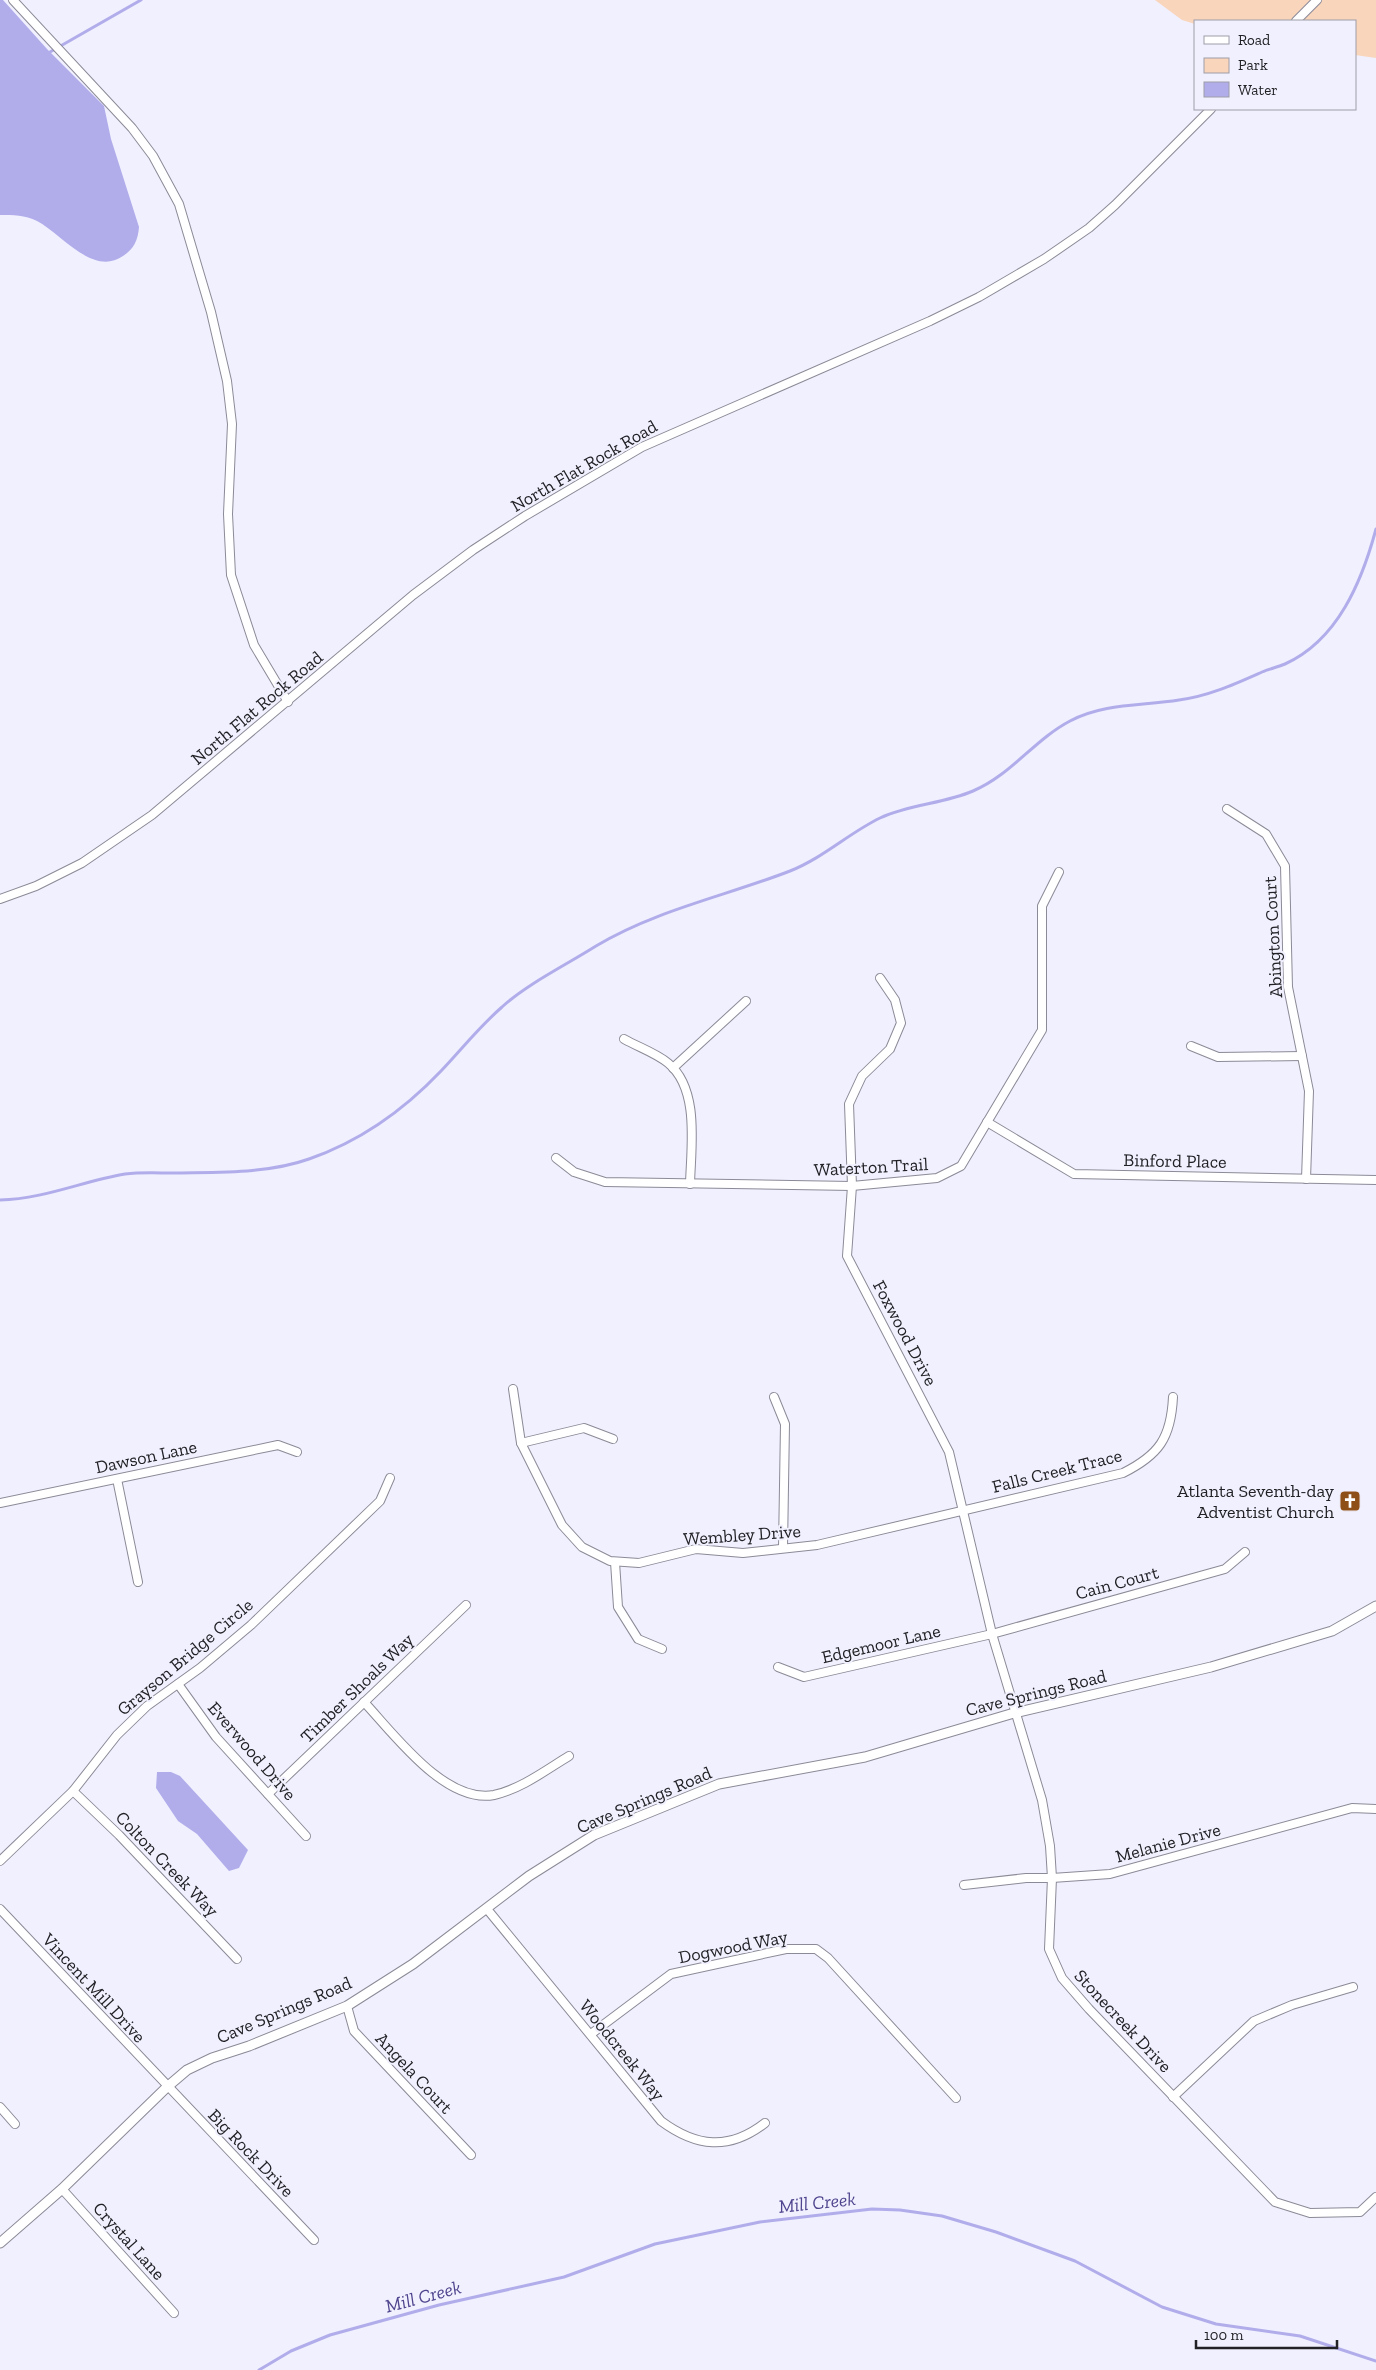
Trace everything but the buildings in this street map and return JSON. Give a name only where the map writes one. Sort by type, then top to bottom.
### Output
[{"type":"street","points":[[13,0],[132,128],[152,156],[179,204],[211,312],[227,381],[232,424],[228,514],[231,575],[254,645],[288,702]]},
{"type":"street","points":[[1297,20],[1317,0]]},
{"type":"street","name":"North Flat Rock Road","points":[[0,899],[36,886],[82,862],[127,833],[288,702],[413,595],[473,550],[589,477],[675,431],[930,321],[979,297],[1044,259],[1089,228],[1115,205],[1209,110]]},
{"type":"street","name":"Abington Court","points":[[1226,809],[1266,834],[1285,866],[1288,987],[1309,1091],[1306,1179]]},
{"type":"street","name":"Waterton Trail","points":[[556,1158],[574,1172],[605,1182],[690,1184],[852,1186],[937,1178],[961,1166],[1042,1030],[1042,906],[1059,872]]},
{"type":"street","name":"Foxwood Drive","points":[[880,978],[895,1000],[901,1023],[890,1050],[862,1076],[849,1104],[852,1186],[847,1256],[949,1452],[961,1510],[1014,1713]]},
{"type":"street","points":[[673,1068],[746,1001]]},
{"type":"street","points":[[624,1039],[668,1063],[683,1079],[692,1118],[690,1184]]},
{"type":"street","points":[[1191,1046],[1218,1057],[1302,1056]]},
{"type":"street","name":"Binford Place","points":[[987,1122],[1074,1174],[1376,1180]]},
{"type":"street","name":"Wembley Drive","points":[[513,1389],[521,1443],[562,1525],[582,1547],[610,1561],[639,1563],[696,1549],[742,1553],[817,1545],[961,1510]]},
{"type":"street","points":[[774,1397],[785,1424],[783,1548]]},
{"type":"street","name":"Falls Creek Trace","points":[[961,1510],[1123,1474],[1145,1462],[1158,1449],[1172,1419],[1174,1397]]},
{"type":"street","points":[[521,1443],[584,1428],[613,1439]]},
{"type":"street","name":"Dawson Lane","points":[[0,1504],[278,1445],[297,1452]]},
{"type":"street","name":"Grayson Bridge Circle","points":[[0,1861],[73,1791],[117,1735],[147,1706],[178,1684],[251,1625],[380,1501],[390,1478]]},
{"type":"street","points":[[117,1479],[138,1582]]},
{"type":"street","name":"Cain Court","points":[[992,1634],[1225,1569],[1245,1552]]},
{"type":"street","points":[[616,1562],[618,1607],[638,1640],[662,1649]]},
{"type":"street","name":"Timber Shoals Way","points":[[268,1794],[466,1605]]},
{"type":"street","name":"Cave Springs Road","points":[[0,2244],[62,2189],[187,2070],[212,2058],[249,2046],[347,2006],[413,1964],[529,1876],[594,1835],[718,1784],[865,1757],[1014,1713],[1211,1667],[1332,1631],[1376,1606]]},
{"type":"street","name":"Edgemoor Lane","points":[[778,1667],[804,1677],[992,1634]]},
{"type":"street","name":"Everwood Drive","points":[[178,1684],[216,1738],[306,1836]]},
{"type":"street","points":[[364,1702],[434,1775],[462,1792],[492,1795],[518,1787],[569,1756]]},
{"type":"street","name":"Stonecreek Drive","points":[[1014,1713],[1042,1800],[1050,1846],[1052,1878],[1049,1949],[1062,1978],[1173,2097],[1275,2202],[1310,2214],[1360,2212],[1376,2197]]},
{"type":"street","name":"Colton Creek Way","points":[[73,1791],[119,1834],[237,1959]]},
{"type":"street","name":"Melanie Drive","points":[[964,1885],[1026,1878],[1110,1874],[1352,1808],[1376,1809]]},
{"type":"street","name":"Vincent Mill Drive","points":[[0,1909],[167,2087]]},
{"type":"street","name":"Woodcreek Way","points":[[487,1909],[592,2034],[661,2121],[679,2134],[700,2142],[723,2141],[750,2135],[765,2123]]},
{"type":"street","name":"Dogwood Way","points":[[592,2034],[672,1974],[786,1949],[816,1949],[828,1958],[956,2098]]},
{"type":"street","points":[[1173,2097],[1254,2021],[1292,2004],[1353,1987]]},
{"type":"street","name":"Angela Court","points":[[347,2006],[354,2031],[470,2154]]},
{"type":"street","name":"Big Rock Drive","points":[[167,2087],[314,2240]]},
{"type":"street","points":[[0,2108],[15,2124]]},
{"type":"street","name":"Crystal Lane","points":[[62,2189],[174,2313]]},
{"type":"green space","points":[[1155,0],[1376,0],[1376,58],[1356,55],[1356,20],[1194,20],[1194,24],[1182,20]]},
{"type":"water","points":[[0,0],[3,0],[47,49],[104,106],[111,139],[139,227],[135,244],[123,256],[112,261],[100,261],[89,258],[37,221],[23,216],[0,215]]},
{"type":"water","points":[[157,1772],[171,1772],[180,1776],[248,1850],[239,1868],[229,1871],[197,1834],[178,1821],[156,1788]]},
{"type":"waterway","points":[[50,52],[141,0]]},
{"type":"waterway","points":[[0,1200],[48,1193],[125,1174],[259,1170],[293,1164],[328,1152],[364,1134],[412,1099],[427,1086],[486,1022],[523,990],[619,933],[691,904],[766,880],[802,866],[869,824],[891,813],[950,799],[973,791],[999,776],[1057,729],[1083,715],[1110,708],[1201,696],[1285,664],[1304,653],[1320,640],[1345,607],[1363,569],[1376,529]]},
{"type":"waterway","name":"Mill Creek","points":[[259,2370],[291,2351],[330,2335],[439,2305],[564,2277],[655,2244],[760,2222],[872,2209],[900,2210],[942,2216],[996,2232],[1075,2261],[1162,2307],[1216,2324],[1300,2336],[1376,2361]]},
{"type":"place","name":"Atlanta Seventh-day Adventist Church","points":[[1350,1501]]}]
